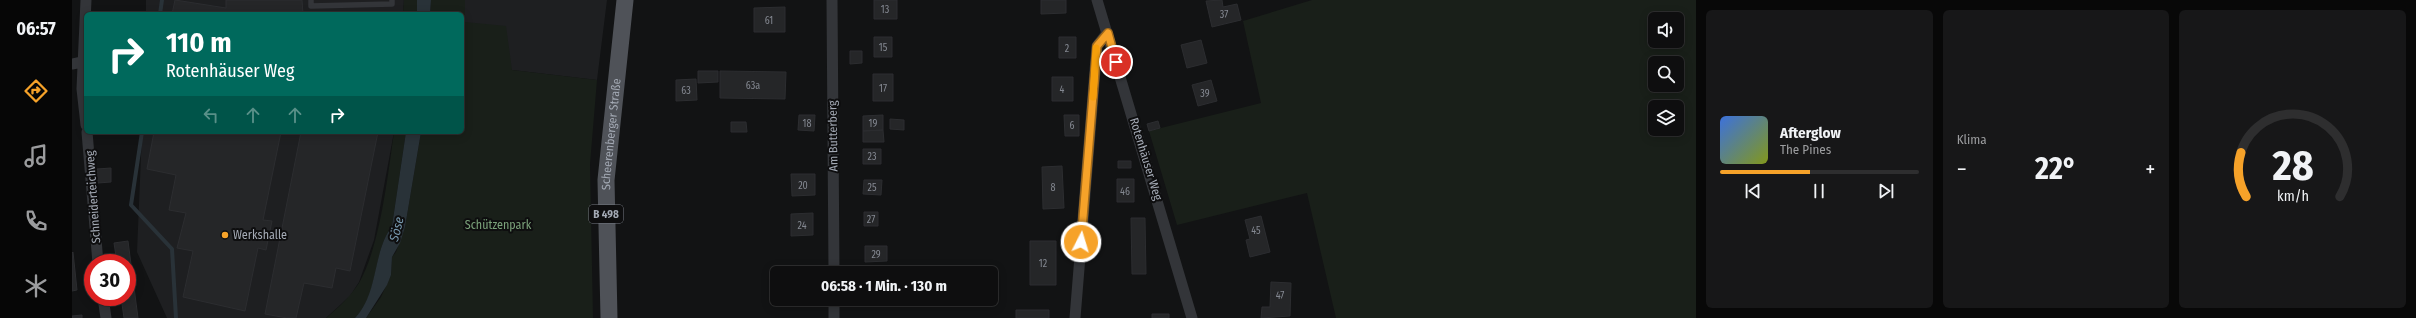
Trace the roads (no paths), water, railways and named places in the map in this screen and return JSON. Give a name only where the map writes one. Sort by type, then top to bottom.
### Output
[{"type":"main road","name":"Scheerenberger Straße","points":[[609,318],[606,180],[625,0]]},
{"type":"street","points":[[86,0],[86,12]]},
{"type":"street","name":"Am Butterberg","points":[[832,0],[834,266]]},
{"type":"street","name":"Rotenhäuser Weg","points":[[1098,0],[1192,318]]},
{"type":"street","points":[[1075,318],[1097,46],[1108,33]]},
{"type":"street","points":[[84,42],[77,63],[84,107]]},
{"type":"street","name":"Schneiderteichweg","points":[[87,134],[97,254]]},
{"type":"street","points":[[104,306],[106,318]]},
{"type":"street","points":[[834,306],[834,318]]},
{"type":"lane","points":[[311,0],[311,6],[392,4],[392,0]]},
{"type":"water","points":[[417,0],[431,0],[430,12],[417,12]]},
{"type":"water","name":"Söse","points":[[406,134],[421,134],[405,227],[400,243],[392,257],[391,275],[387,285],[366,318],[355,318],[363,308],[368,297],[381,248],[392,226]]},
{"type":"waterway","points":[[160,12],[162,0]]},
{"type":"waterway","points":[[142,134],[131,205],[172,249],[176,318]]},
{"type":"place","name":"Werkshalle","points":[[225,235]]},
{"type":"park label","name":"Schützenpark","points":[[498,225]]}]
